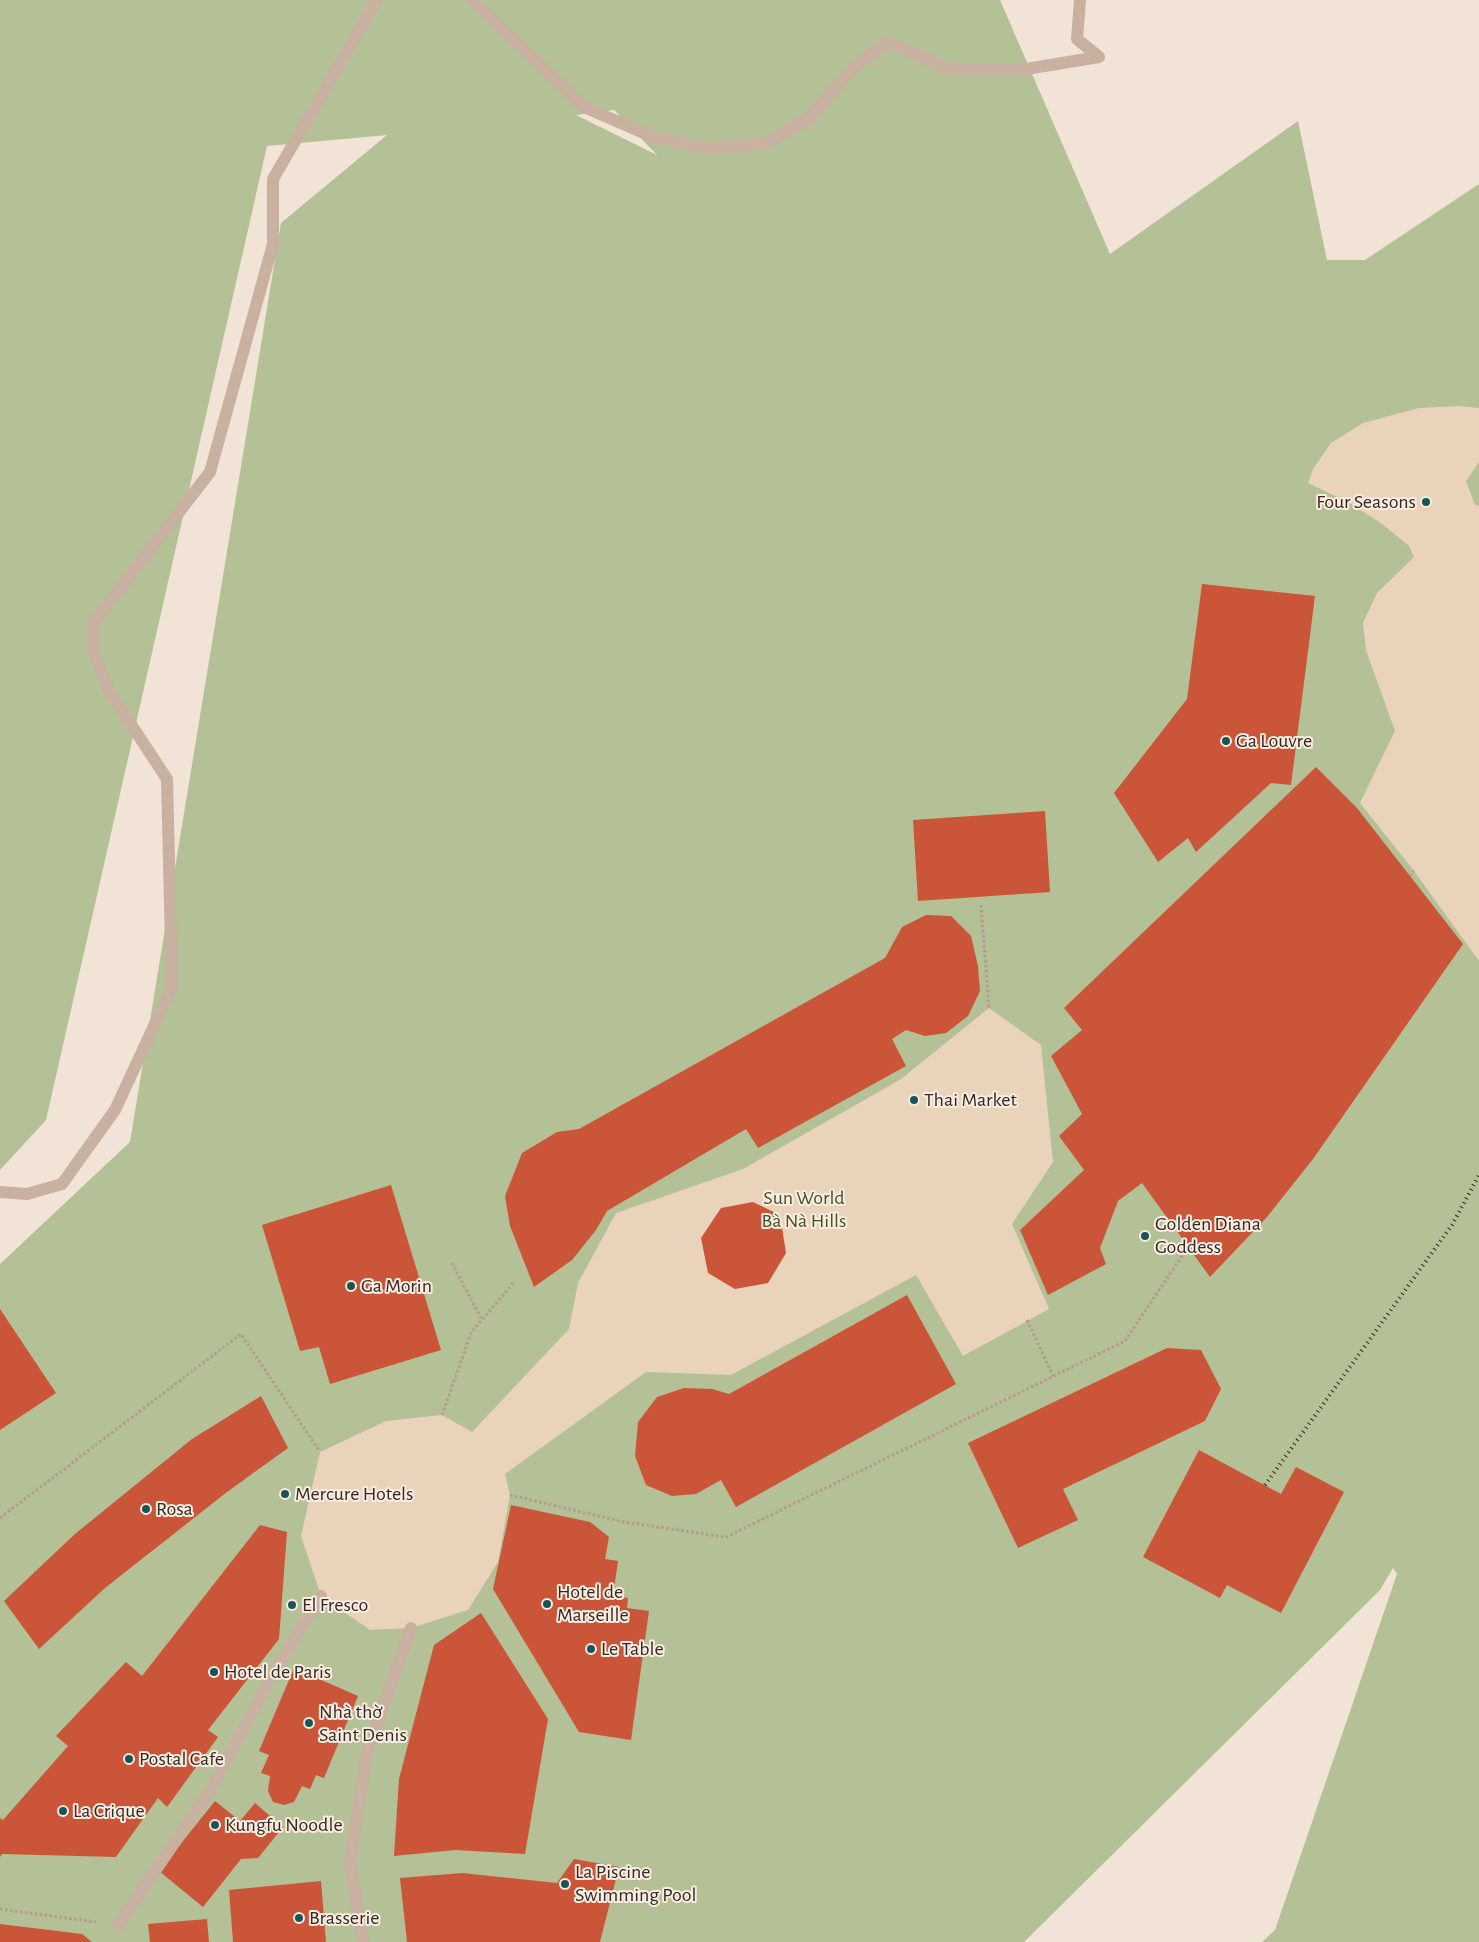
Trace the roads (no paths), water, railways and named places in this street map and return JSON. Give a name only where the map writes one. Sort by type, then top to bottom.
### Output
[{"type":"street","points":[[0,1192],[27,1194],[62,1184],[115,1110],[172,987],[167,779],[109,691],[94,653],[94,622],[210,472],[273,244],[273,179],[377,0]]},
{"type":"street","points":[[472,0],[584,107],[653,137],[709,149],[766,143],[808,119],[856,65],[889,42],[948,69],[1026,69],[1099,57],[1077,39],[1080,0]]},
{"type":"street","points":[[118,1925],[211,1789],[277,1666],[321,1596]]},
{"type":"street","points":[[363,1942],[350,1861],[367,1752],[411,1628]]},
{"type":"railway","points":[[1265,1485],[1452,1225],[1479,1175]]},
{"type":"place","name":"Four Seasons","points":[[1426,502]]},
{"type":"place","name":"Ga Louvre","points":[[1226,741]]},
{"type":"place","name":"Thai Market","points":[[914,1100]]},
{"type":"place","name":"Golden Diana Goddess","points":[[1145,1236]]},
{"type":"place","name":"Ga Morin","points":[[351,1286]]},
{"type":"place","name":"Mercure Hotels","points":[[285,1494]]},
{"type":"place","name":"Rosa","points":[[146,1509]]},
{"type":"place","name":"Hotel de Marseille","points":[[547,1604]]},
{"type":"place","name":"El Fresco","points":[[292,1605]]},
{"type":"place","name":"Le Table","points":[[591,1649]]},
{"type":"place","name":"Hotel de Paris","points":[[214,1672]]},
{"type":"place","name":"Nhà thờ Saint Denis","points":[[309,1723]]},
{"type":"place","name":"Postal Cafe","points":[[129,1759]]},
{"type":"place","name":"La Crique","points":[[63,1811]]},
{"type":"place","name":"Kungfu Noodle","points":[[215,1825]]},
{"type":"place","name":"La Piscine Swimming Pool","points":[[565,1884]]},
{"type":"place","name":"Brasserie","points":[[299,1918]]},
{"type":"park label","name":"Sun World Bà Nà Hills","points":[[804,1210]]}]
